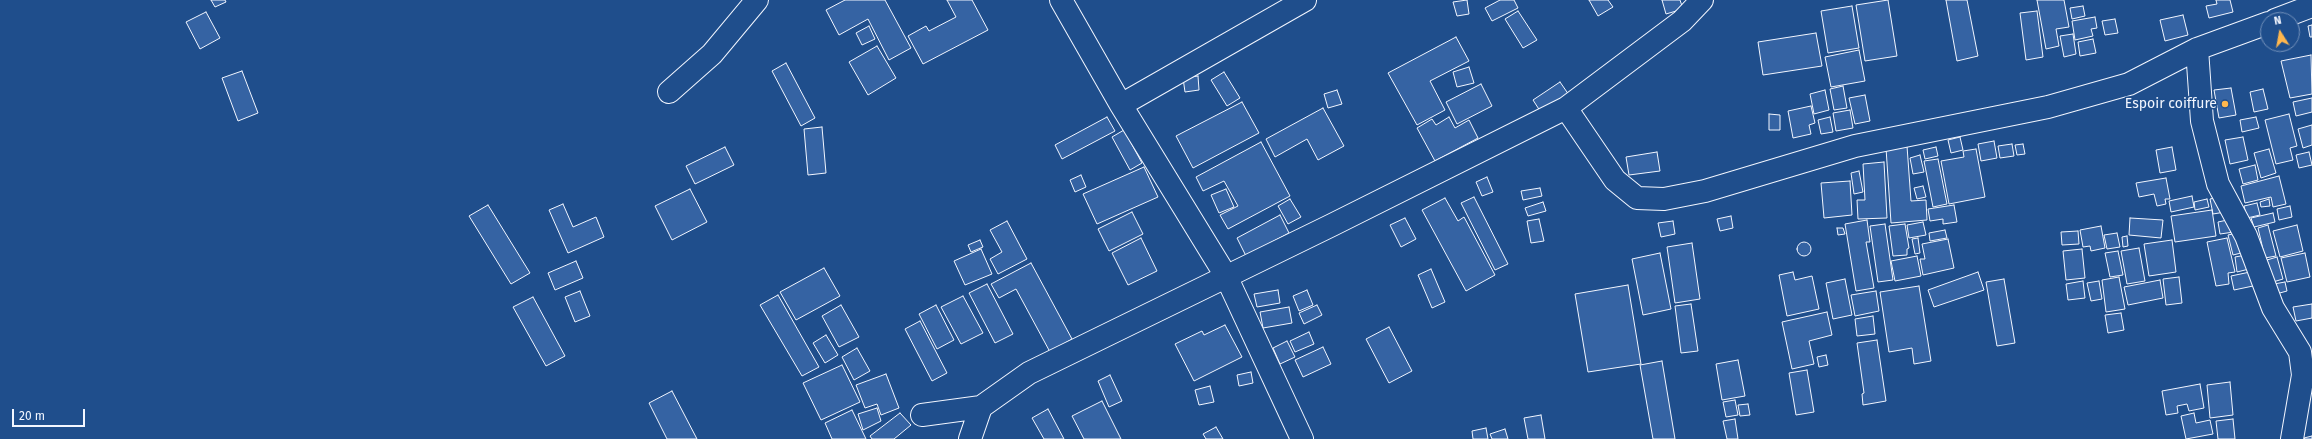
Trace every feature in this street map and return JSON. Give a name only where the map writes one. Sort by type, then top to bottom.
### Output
[{"type":"street","points":[[669,92],[712,54],[757,0]]},
{"type":"street","points":[[1061,0],[1121,105],[1226,276],[1302,439]]},
{"type":"street","points":[[1121,105],[1305,0]]},
{"type":"street","points":[[922,415],[981,407],[1029,373],[1339,222],[1566,108],[1682,21],[1702,0]]},
{"type":"street","points":[[2296,12],[2312,6]]},
{"type":"street","points":[[1566,108],[1615,180],[1637,198],[1664,199],[1705,191],[1855,146],[2048,107],[2129,84],[2197,50],[2260,26]]},
{"type":"street","points":[[2197,50],[2202,121],[2218,184],[2246,236],[2273,308],[2300,352],[2303,375],[2292,439]]},
{"type":"street","points":[[970,439],[981,407]]},
{"type":"building","points":[[211,0],[225,0],[226,2],[215,7]]},
{"type":"building","points":[[845,0],[885,0],[911,48],[889,60],[868,19],[839,35],[826,10]]},
{"type":"building","points":[[947,0],[972,0],[988,30],[923,64],[908,36],[926,26],[929,31],[956,17]]},
{"type":"building","points":[[1467,0],[1469,14],[1457,16],[1453,2]]},
{"type":"building","points":[[1500,0],[1514,0],[1518,8],[1492,21],[1485,8]]},
{"type":"building","points":[[1589,0],[1608,0],[1613,7],[1598,16]]},
{"type":"building","points":[[1662,0],[1680,0],[1683,9],[1666,14]]},
{"type":"building","points":[[1888,0],[1897,56],[1865,61],[1856,5]]},
{"type":"building","points":[[1946,0],[1967,0],[1978,56],[1957,61]]},
{"type":"building","points":[[2037,0],[2064,0],[2069,27],[2056,29],[2059,46],[2046,49]]},
{"type":"building","points":[[2216,0],[2230,0],[2233,12],[2209,18],[2206,6],[2217,4]]},
{"type":"building","points":[[1852,6],[1859,48],[1828,53],[1821,11]]},
{"type":"building","points":[[2083,6],[2085,16],[2072,19],[2070,8]]},
{"type":"building","points":[[1518,11],[1537,40],[1523,48],[1505,19]]},
{"type":"building","points":[[2037,11],[2043,57],[2026,60],[2020,13]]},
{"type":"building","points":[[206,12],[220,38],[200,49],[186,22]]},
{"type":"building","points":[[2183,15],[2188,35],[2165,41],[2160,20]]},
{"type":"building","points":[[2095,17],[2097,28],[2091,29],[2093,36],[2075,40],[2072,21]]},
{"type":"building","points":[[2115,19],[2118,33],[2105,35],[2102,21]]},
{"type":"building","points":[[2312,25],[2312,37],[2310,37],[2308,26]]},
{"type":"building","points":[[869,26],[875,39],[862,45],[856,33]]},
{"type":"building","points":[[1816,33],[1822,66],[1763,75],[1758,42]]},
{"type":"building","points":[[2073,34],[2076,54],[2064,57],[2060,36]]},
{"type":"building","points":[[1456,37],[1469,61],[1430,81],[1445,110],[1417,125],[1388,73]]},
{"type":"building","points":[[2093,39],[2096,53],[2080,56],[2078,42]]},
{"type":"building","points":[[877,46],[896,78],[868,95],[849,62]]},
{"type":"building","points":[[1859,50],[1865,81],[1831,87],[1825,57]]},
{"type":"building","points":[[2311,55],[2312,94],[2290,98],[2281,61]]},
{"type":"building","points":[[786,63],[815,118],[801,126],[772,71]]},
{"type":"building","points":[[1469,67],[1474,83],[1457,87],[1453,72]]},
{"type":"building","points":[[242,71],[258,113],[238,121],[222,78]]},
{"type":"building","points":[[1224,72],[1240,98],[1227,106],[1211,80]]},
{"type":"building","points":[[1198,76],[1199,90],[1185,92],[1183,78]]},
{"type":"building","points":[[1560,82],[1569,95],[1542,114],[1533,100]]},
{"type":"building","points":[[1481,84],[1492,106],[1457,124],[1446,102]]},
{"type":"building","points":[[1843,86],[1847,108],[1834,110],[1830,89]]},
{"type":"building","points":[[2231,88],[2236,115],[2219,118],[2214,90]]},
{"type":"building","points":[[2263,89],[2268,109],[2254,112],[2250,92]]},
{"type":"building","points":[[1337,90],[1342,104],[1328,108],[1324,94]]},
{"type":"building","points":[[1825,90],[1829,110],[1814,114],[1810,94]]},
{"type":"building","points":[[1865,95],[1870,121],[1855,124],[1849,98]]},
{"type":"building","points":[[2312,98],[2312,112],[2296,116],[2293,102]]},
{"type":"building","points":[[1242,102],[1259,133],[1193,168],[1176,136]]},
{"type":"building","points":[[1811,106],[1815,123],[1809,125],[1811,134],[1793,138],[1788,111]]},
{"type":"building","points":[[1323,108],[1344,146],[1318,160],[1307,139],[1275,157],[1266,139]]},
{"type":"building","points":[[1850,110],[1853,128],[1836,131],[1833,113]]},
{"type":"building","points":[[1769,114],[1780,115],[1780,130],[1769,130]]},
{"type":"building","points":[[2289,114],[2297,146],[2290,148],[2293,160],[2276,164],[2265,120]]},
{"type":"building","points":[[1107,117],[1115,131],[1062,159],[1055,145]]},
{"type":"building","points":[[1449,117],[1455,128],[1469,120],[1478,138],[1435,161],[1417,128],[1432,119],[1436,125]]},
{"type":"building","points":[[1830,117],[1833,132],[1821,134],[1818,120]]},
{"type":"building","points":[[2256,117],[2259,128],[2242,132],[2240,120]]},
{"type":"building","points":[[2312,125],[2312,145],[2303,148],[2298,129]]},
{"type":"building","points":[[822,127],[826,173],[808,175],[804,129]]},
{"type":"building","points":[[1124,130],[1142,163],[1130,170],[1112,137]]},
{"type":"building","points":[[1960,137],[1963,150],[1951,153],[1948,140]]},
{"type":"building","points":[[2243,137],[2248,160],[2230,164],[2225,140]]},
{"type":"building","points":[[1994,141],[1997,158],[1981,161],[1978,144]]},
{"type":"building","points":[[1261,142],[1290,196],[1228,229],[1220,215],[1238,206],[1224,181],[1203,191],[1196,177]]},
{"type":"building","points":[[2012,144],[2014,156],[2000,158],[1998,146]]},
{"type":"building","points":[[2023,144],[2025,154],[2017,155],[2015,145]]},
{"type":"building","points":[[1907,146],[1911,201],[1926,200],[1927,220],[1891,223],[1886,148]]},
{"type":"building","points":[[725,147],[734,165],[695,184],[686,166]]},
{"type":"building","points":[[1936,147],[1938,156],[1925,159],[1923,150]]},
{"type":"building","points":[[2172,147],[2176,170],[2160,173],[2156,150]]},
{"type":"building","points":[[1976,149],[1985,197],[1949,204],[1941,161],[1964,157],[1963,151]]},
{"type":"building","points":[[2269,149],[2276,173],[2261,178],[2254,153]]},
{"type":"building","points":[[1657,152],[1660,171],[1629,175],[1626,157]]},
{"type":"building","points":[[2309,152],[2312,165],[2299,168],[2296,155]]},
{"type":"building","points":[[1920,155],[1924,172],[1913,174],[1910,158]]},
{"type":"building","points":[[1938,159],[1947,204],[1933,207],[1924,161]]},
{"type":"building","points":[[1884,162],[1887,218],[1858,219],[1857,200],[1865,200],[1863,164]]},
{"type":"building","points":[[2255,165],[2258,180],[2243,184],[2239,169]]},
{"type":"building","points":[[1144,167],[1158,197],[1097,224],[1083,194]]},
{"type":"building","points":[[1859,171],[1863,192],[1854,194],[1851,173]]},
{"type":"building","points":[[1081,175],[1086,187],[1075,192],[1070,180]]},
{"type":"building","points":[[2279,176],[2286,204],[2273,207],[2271,197],[2245,203],[2241,186]]},
{"type":"building","points":[[1487,177],[1493,192],[1482,196],[1476,182]]},
{"type":"building","points":[[2166,178],[2170,199],[2165,199],[2166,204],[2157,206],[2154,194],[2139,197],[2136,183]]},
{"type":"building","points":[[1850,181],[1852,215],[1824,218],[1821,183]]},
{"type":"building","points":[[1923,186],[1926,197],[1917,199],[1914,188]]},
{"type":"building","points":[[1540,188],[1542,196],[1523,200],[1521,191]]},
{"type":"building","points":[[690,189],[707,222],[672,240],[655,206]]},
{"type":"building","points":[[1226,189],[1234,207],[1219,213],[1211,195]]},
{"type":"building","points":[[2192,196],[2194,207],[2171,212],[2169,201]]},
{"type":"building","points":[[1474,197],[1508,264],[1495,270],[1461,203]]},
{"type":"building","points":[[2219,197],[2225,212],[2213,214],[2210,199]]},
{"type":"building","points":[[1445,198],[1458,221],[1464,217],[1495,275],[1466,291],[1422,210]]},
{"type":"building","points":[[1290,199],[1301,217],[1288,224],[1278,206]]},
{"type":"building","points":[[2207,199],[2209,207],[2195,210],[2194,202]]},
{"type":"building","points":[[2269,199],[2270,206],[2261,207],[2260,202]]},
{"type":"building","points":[[1543,202],[1546,211],[1528,216],[1525,208]]},
{"type":"building","points":[[2257,203],[2260,215],[2247,218],[2244,206]]},
{"type":"building","points":[[563,204],[573,227],[596,217],[604,237],[568,253],[549,210]]},
{"type":"building","points":[[488,205],[530,273],[511,284],[469,216]]},
{"type":"building","points":[[1954,205],[1957,222],[1943,224],[1943,219],[1930,221],[1928,209]]},
{"type":"building","points":[[2290,206],[2292,217],[2279,220],[2277,209]]},
{"type":"building","points":[[2212,210],[2216,236],[2175,242],[2171,216]]},
{"type":"building","points":[[1132,212],[1143,234],[1109,251],[1098,229]]},
{"type":"building","points":[[2273,213],[2275,222],[2254,227],[2251,218]]},
{"type":"building","points":[[1280,215],[1289,233],[1246,256],[1237,238]]},
{"type":"building","points":[[1731,216],[1733,228],[1720,231],[1717,219]]},
{"type":"building","points":[[1405,218],[1416,239],[1401,247],[1390,225]]},
{"type":"building","points":[[2130,218],[2163,220],[2161,238],[2129,235]]},
{"type":"building","points":[[1539,219],[1544,241],[1531,243],[1527,221]]},
{"type":"building","points":[[2232,219],[2234,232],[2220,234],[2218,222]]},
{"type":"building","points":[[1867,220],[1870,242],[1866,242],[1874,288],[1856,291],[1845,224]]},
{"type":"building","points":[[1007,221],[1027,259],[998,274],[990,259],[1002,252],[990,230]]},
{"type":"building","points":[[1673,221],[1675,234],[1661,237],[1658,223]]},
{"type":"building","points":[[1923,222],[1926,235],[1909,238],[1907,225]]},
{"type":"building","points":[[1885,224],[1893,280],[1878,282],[1870,226]]},
{"type":"building","points":[[1905,224],[1909,248],[1907,249],[1907,255],[1893,256],[1889,226]]},
{"type":"building","points":[[2268,225],[2276,256],[2265,258],[2258,228]]},
{"type":"building","points":[[2297,225],[2303,251],[2280,257],[2273,231]]},
{"type":"building","points":[[2101,226],[2105,248],[2091,251],[2090,246],[2083,247],[2080,230]]},
{"type":"building","points":[[1837,228],[1843,228],[1845,234],[1838,235]]},
{"type":"building","points":[[1945,230],[1947,238],[1930,241],[1929,233]]},
{"type":"building","points":[[2078,231],[2079,244],[2062,245],[2061,232]]},
{"type":"building","points":[[2241,232],[2245,252],[2233,255],[2228,235]]},
{"type":"building","points":[[2117,233],[2120,247],[2107,249],[2104,235]]},
{"type":"building","points":[[2127,236],[2128,246],[2123,247],[2122,237]]},
{"type":"building","points":[[1141,238],[1157,271],[1128,285],[1112,253]]},
{"type":"building","points":[[1918,238],[1920,253],[1915,254],[1912,239]]},
{"type":"building","points":[[2227,238],[2235,272],[2228,273],[2229,284],[2216,286],[2207,242]]},
{"type":"building","points":[[1948,239],[1954,268],[1923,275],[1920,259],[1925,259],[1922,244]]},
{"type":"building","points":[[980,240],[983,247],[971,252],[968,245]]},
{"type":"building","points":[[2172,240],[2176,272],[2149,276],[2144,244]]},
{"type":"building","points":[[1801,242],[1807,242],[1811,246],[1811,252],[1807,256],[1801,256],[1797,252],[1797,246]]},
{"type":"building","points":[[1692,243],[1700,299],[1675,303],[1667,247]]},
{"type":"building","points":[[2139,248],[2145,281],[2127,284],[2121,251]]},
{"type":"building","points":[[981,249],[992,274],[965,285],[954,261]]},
{"type":"building","points":[[2082,249],[2085,278],[2066,280],[2063,251]]},
{"type":"building","points":[[2118,251],[2123,275],[2110,277],[2105,253]]},
{"type":"building","points":[[1660,253],[1671,309],[1643,315],[1632,259]]},
{"type":"building","points":[[2305,253],[2310,277],[2287,282],[2281,258]]},
{"type":"building","points":[[2246,255],[2249,269],[2237,272],[2235,257]]},
{"type":"building","points":[[1917,256],[1921,276],[1895,281],[1891,261]]},
{"type":"building","points":[[2277,257],[2283,279],[2273,282],[2267,260]]},
{"type":"building","points":[[576,261],[583,278],[555,290],[548,273]]},
{"type":"building","points":[[1031,263],[1072,339],[1050,352],[1016,289],[999,298],[991,284]]},
{"type":"building","points":[[824,268],[840,296],[796,320],[780,292]]},
{"type":"building","points":[[1431,269],[1445,302],[1432,308],[1418,275]]},
{"type":"building","points":[[1793,272],[1795,280],[1812,276],[1819,309],[1787,316],[1779,275]]},
{"type":"building","points":[[1978,272],[1984,290],[1934,307],[1928,290]]},
{"type":"building","points":[[2250,272],[2253,286],[2234,290],[2231,276]]},
{"type":"building","points":[[2119,277],[2125,309],[2106,312],[2102,280]]},
{"type":"building","points":[[2179,277],[2182,303],[2166,305],[2163,279]]},
{"type":"building","points":[[1845,279],[1852,315],[1833,319],[1826,283]]},
{"type":"building","points":[[2004,279],[2015,343],[1997,346],[1986,282]]},
{"type":"building","points":[[2160,280],[2163,298],[2128,305],[2124,287]]},
{"type":"building","points":[[2083,281],[2085,298],[2068,300],[2066,284]]},
{"type":"building","points":[[2099,281],[2102,299],[2091,301],[2087,283]]},
{"type":"building","points":[[2285,282],[2287,291],[2276,294],[2274,284]]},
{"type":"building","points":[[987,284],[1013,334],[995,343],[969,293]]},
{"type":"building","points":[[1628,285],[1641,364],[1588,372],[1575,294]]},
{"type":"building","points":[[1919,286],[1931,361],[1914,364],[1912,348],[1889,352],[1880,292]]},
{"type":"building","points":[[1278,290],[1280,303],[1257,307],[1254,294]]},
{"type":"building","points":[[1307,290],[1313,305],[1299,311],[1293,296]]},
{"type":"building","points":[[580,291],[590,316],[575,322],[565,297]]},
{"type":"building","points":[[1876,291],[1879,311],[1855,316],[1851,295]]},
{"type":"building","points":[[778,295],[819,367],[802,376],[760,305]]},
{"type":"building","points":[[963,296],[983,333],[961,344],[941,307]]},
{"type":"building","points":[[533,297],[565,356],[546,366],[513,307]]},
{"type":"building","points":[[1691,304],[1698,351],[1681,353],[1675,306]]},
{"type":"building","points":[[2312,304],[2312,318],[2296,321],[2293,307]]},
{"type":"building","points":[[841,305],[859,337],[839,347],[822,316]]},
{"type":"building","points":[[936,305],[954,340],[937,349],[919,314]]},
{"type":"building","points":[[1317,305],[1322,315],[1304,324],[1299,313]]},
{"type":"building","points":[[1289,307],[1292,323],[1263,328],[1260,312]]},
{"type":"building","points":[[1827,312],[1832,335],[1809,341],[1814,364],[1792,369],[1782,322]]},
{"type":"building","points":[[2121,313],[2124,330],[2108,333],[2105,315]]},
{"type":"building","points":[[1873,316],[1875,334],[1857,336],[1855,319]]},
{"type":"building","points":[[920,321],[947,373],[932,381],[905,329]]},
{"type":"building","points":[[1225,325],[1242,357],[1194,381],[1175,344],[1202,331],[1204,335]]},
{"type":"building","points":[[1389,327],[1412,371],[1389,383],[1366,339]]},
{"type":"building","points":[[1309,332],[1314,344],[1295,352],[1290,341]]},
{"type":"building","points":[[826,335],[838,355],[825,363],[813,343]]},
{"type":"building","points":[[1877,340],[1886,401],[1863,405],[1862,394],[1864,393],[1857,343]]},
{"type":"building","points":[[1287,341],[1295,357],[1280,364],[1273,348]]},
{"type":"building","points":[[1323,347],[1331,364],[1303,377],[1295,360]]},
{"type":"building","points":[[857,348],[870,371],[854,380],[842,357]]},
{"type":"building","points":[[1826,355],[1828,365],[1819,367],[1817,357]]},
{"type":"building","points":[[1738,360],[1745,396],[1722,400],[1716,364]]},
{"type":"building","points":[[1662,361],[1675,439],[1653,439],[1640,365]]},
{"type":"building","points":[[842,365],[860,402],[821,420],[803,383]]},
{"type":"building","points":[[1807,370],[1814,412],[1796,415],[1789,373]]},
{"type":"building","points":[[1251,372],[1253,383],[1239,386],[1237,375]]},
{"type":"building","points":[[886,374],[899,408],[881,415],[877,404],[865,408],[856,385]]},
{"type":"building","points":[[1110,375],[1122,401],[1109,407],[1098,381]]},
{"type":"building","points":[[2230,382],[2233,415],[2210,418],[2207,385]]},
{"type":"building","points":[[2200,384],[2204,408],[2189,411],[2187,404],[2177,406],[2178,413],[2166,415],[2162,391]]},
{"type":"building","points":[[1210,386],[1214,402],[1199,405],[1195,390]]},
{"type":"building","points":[[672,391],[697,439],[667,439],[649,403]]},
{"type":"building","points":[[1735,400],[1738,415],[1726,417],[1723,402]]},
{"type":"building","points":[[1102,401],[1121,439],[1084,439],[1072,416]]},
{"type":"building","points":[[1748,404],[1750,415],[1740,416],[1738,405]]},
{"type":"building","points":[[877,408],[881,421],[863,430],[858,414]]},
{"type":"building","points":[[1048,409],[1064,439],[1044,439],[1032,418]]},
{"type":"building","points":[[852,410],[866,439],[832,439],[825,423]]},
{"type":"building","points":[[900,413],[911,425],[894,439],[872,439],[870,436]]},
{"type":"building","points":[[2194,413],[2196,423],[2210,420],[2213,434],[2186,439],[2181,416]]},
{"type":"building","points":[[1541,415],[1545,439],[1528,439],[1524,418]]},
{"type":"building","points":[[1735,419],[1738,439],[1727,439],[1723,421]]},
{"type":"building","points":[[2233,419],[2235,439],[2218,439],[2216,421]]},
{"type":"building","points":[[1216,427],[1223,439],[1206,439],[1203,434]]},
{"type":"building","points":[[1486,428],[1488,439],[1473,439],[1472,431]]},
{"type":"building","points":[[1505,429],[1508,439],[1492,439],[1490,434]]},
{"type":"building","points":[[2312,436],[2312,439],[2304,438]]},
{"type":"place","name":"Espoir coiffure","points":[[2225,104]]}]
